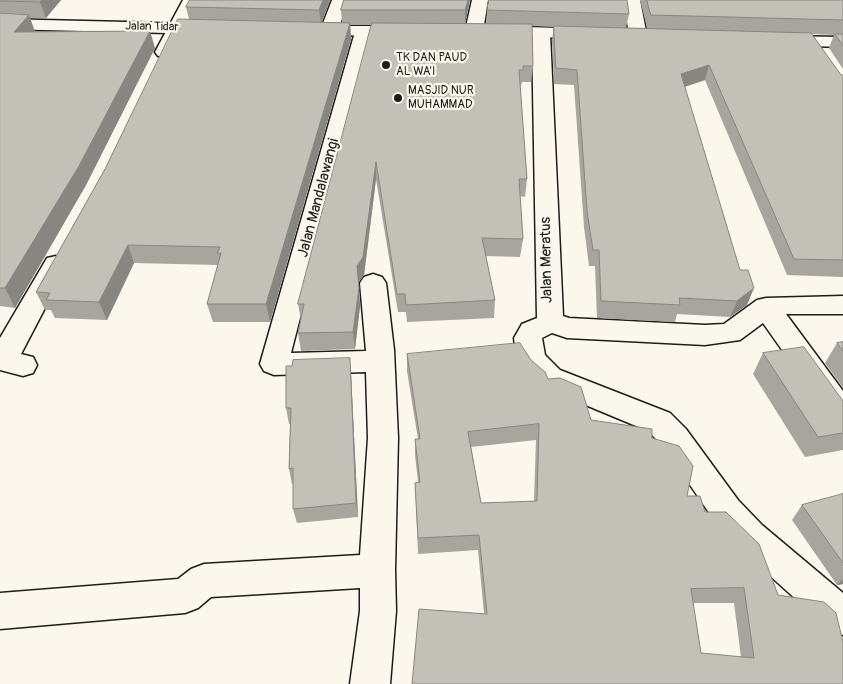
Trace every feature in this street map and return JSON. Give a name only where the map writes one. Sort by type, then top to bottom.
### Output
[{"type":"street","points":[[154,72],[191,0]]},
{"type":"street","points":[[329,31],[340,0]]},
{"type":"street","points":[[480,0],[466,31],[657,37]]},
{"type":"street","points":[[632,0],[638,36]]},
{"type":"street","name":"Jalan Tidar","points":[[0,24],[223,29]]},
{"type":"street","points":[[300,30],[421,31]]},
{"type":"street","name":"Jalan Mandalawangi","points":[[364,32],[274,364],[379,361]]},
{"type":"street","name":"Jalan Meratus","points":[[541,32],[548,310],[552,322],[567,328],[705,335],[730,333],[766,308]]},
{"type":"street","points":[[768,41],[843,42]]},
{"type":"street","points":[[813,42],[824,57]]},
{"type":"street","points":[[23,366],[7,362],[6,356],[11,343],[65,247]]},
{"type":"street","points":[[370,684],[378,611],[377,570],[383,438],[373,283]]},
{"type":"street","points":[[843,305],[782,305],[766,308],[843,414]]},
{"type":"street","points":[[552,322],[532,331],[528,338],[533,358],[544,373],[550,378],[659,422],[675,438],[726,510],[750,536],[843,617]]},
{"type":"street","points":[[0,611],[185,596],[204,581],[377,570]]},
{"type":"building","points":[[0,0],[42,0],[40,2]]},
{"type":"building","points":[[190,0],[323,0],[319,10],[186,7]]},
{"type":"building","points":[[344,0],[468,0],[465,10],[341,10]]},
{"type":"building","points":[[489,0],[627,0],[629,14],[487,10]]},
{"type":"building","points":[[647,0],[843,0],[843,20],[651,15]]},
{"type":"building","points":[[0,13],[29,15],[14,32],[150,31],[79,166],[5,288],[0,288]]},
{"type":"building","points":[[178,19],[350,23],[266,304],[207,304],[221,253],[217,253],[220,247],[128,245],[99,302],[46,300],[50,293],[36,292],[105,169]]},
{"type":"building","points":[[372,23],[532,24],[533,66],[523,66],[523,70],[519,70],[527,179],[519,179],[523,239],[482,238],[495,300],[406,305],[405,294],[397,294],[376,162],[363,257],[357,266],[359,288],[353,332],[298,333],[304,304],[298,304]]},
{"type":"building","points":[[554,26],[811,33],[841,75],[843,75],[843,260],[794,259],[709,65],[681,74],[740,270],[748,270],[754,288],[737,301],[679,298],[680,305],[601,301],[599,250],[593,250],[587,211],[577,70],[556,68]]},
{"type":"building","points":[[835,34],[843,34],[843,45]]},
{"type":"building","points":[[843,342],[843,351],[837,343]]},
{"type":"building","points":[[520,343],[531,360],[545,372],[548,379],[560,378],[581,387],[591,420],[652,429],[652,438],[679,446],[693,466],[687,496],[700,496],[705,512],[726,512],[759,544],[778,595],[824,602],[836,613],[843,642],[843,684],[412,684],[419,609],[487,614],[479,535],[418,538],[415,483],[420,482],[415,439],[420,439],[407,354]],"holes":[[[539,424],[537,501],[481,503],[468,432]],[[744,588],[754,658],[701,653],[691,589]]]},
{"type":"building","points":[[804,347],[843,401],[843,433],[818,437],[763,353]]},
{"type":"building","points":[[350,358],[356,503],[293,509],[293,468],[289,469],[291,408],[286,408],[286,366],[292,366],[293,360]]},
{"type":"building","points":[[843,494],[843,563],[802,505]]},
{"type":"place","name":"TK DAN PAUD AL WA'I","points":[[386,65]]},
{"type":"place","name":"MASJID NUR MUHAMMAD","points":[[398,98]]}]
